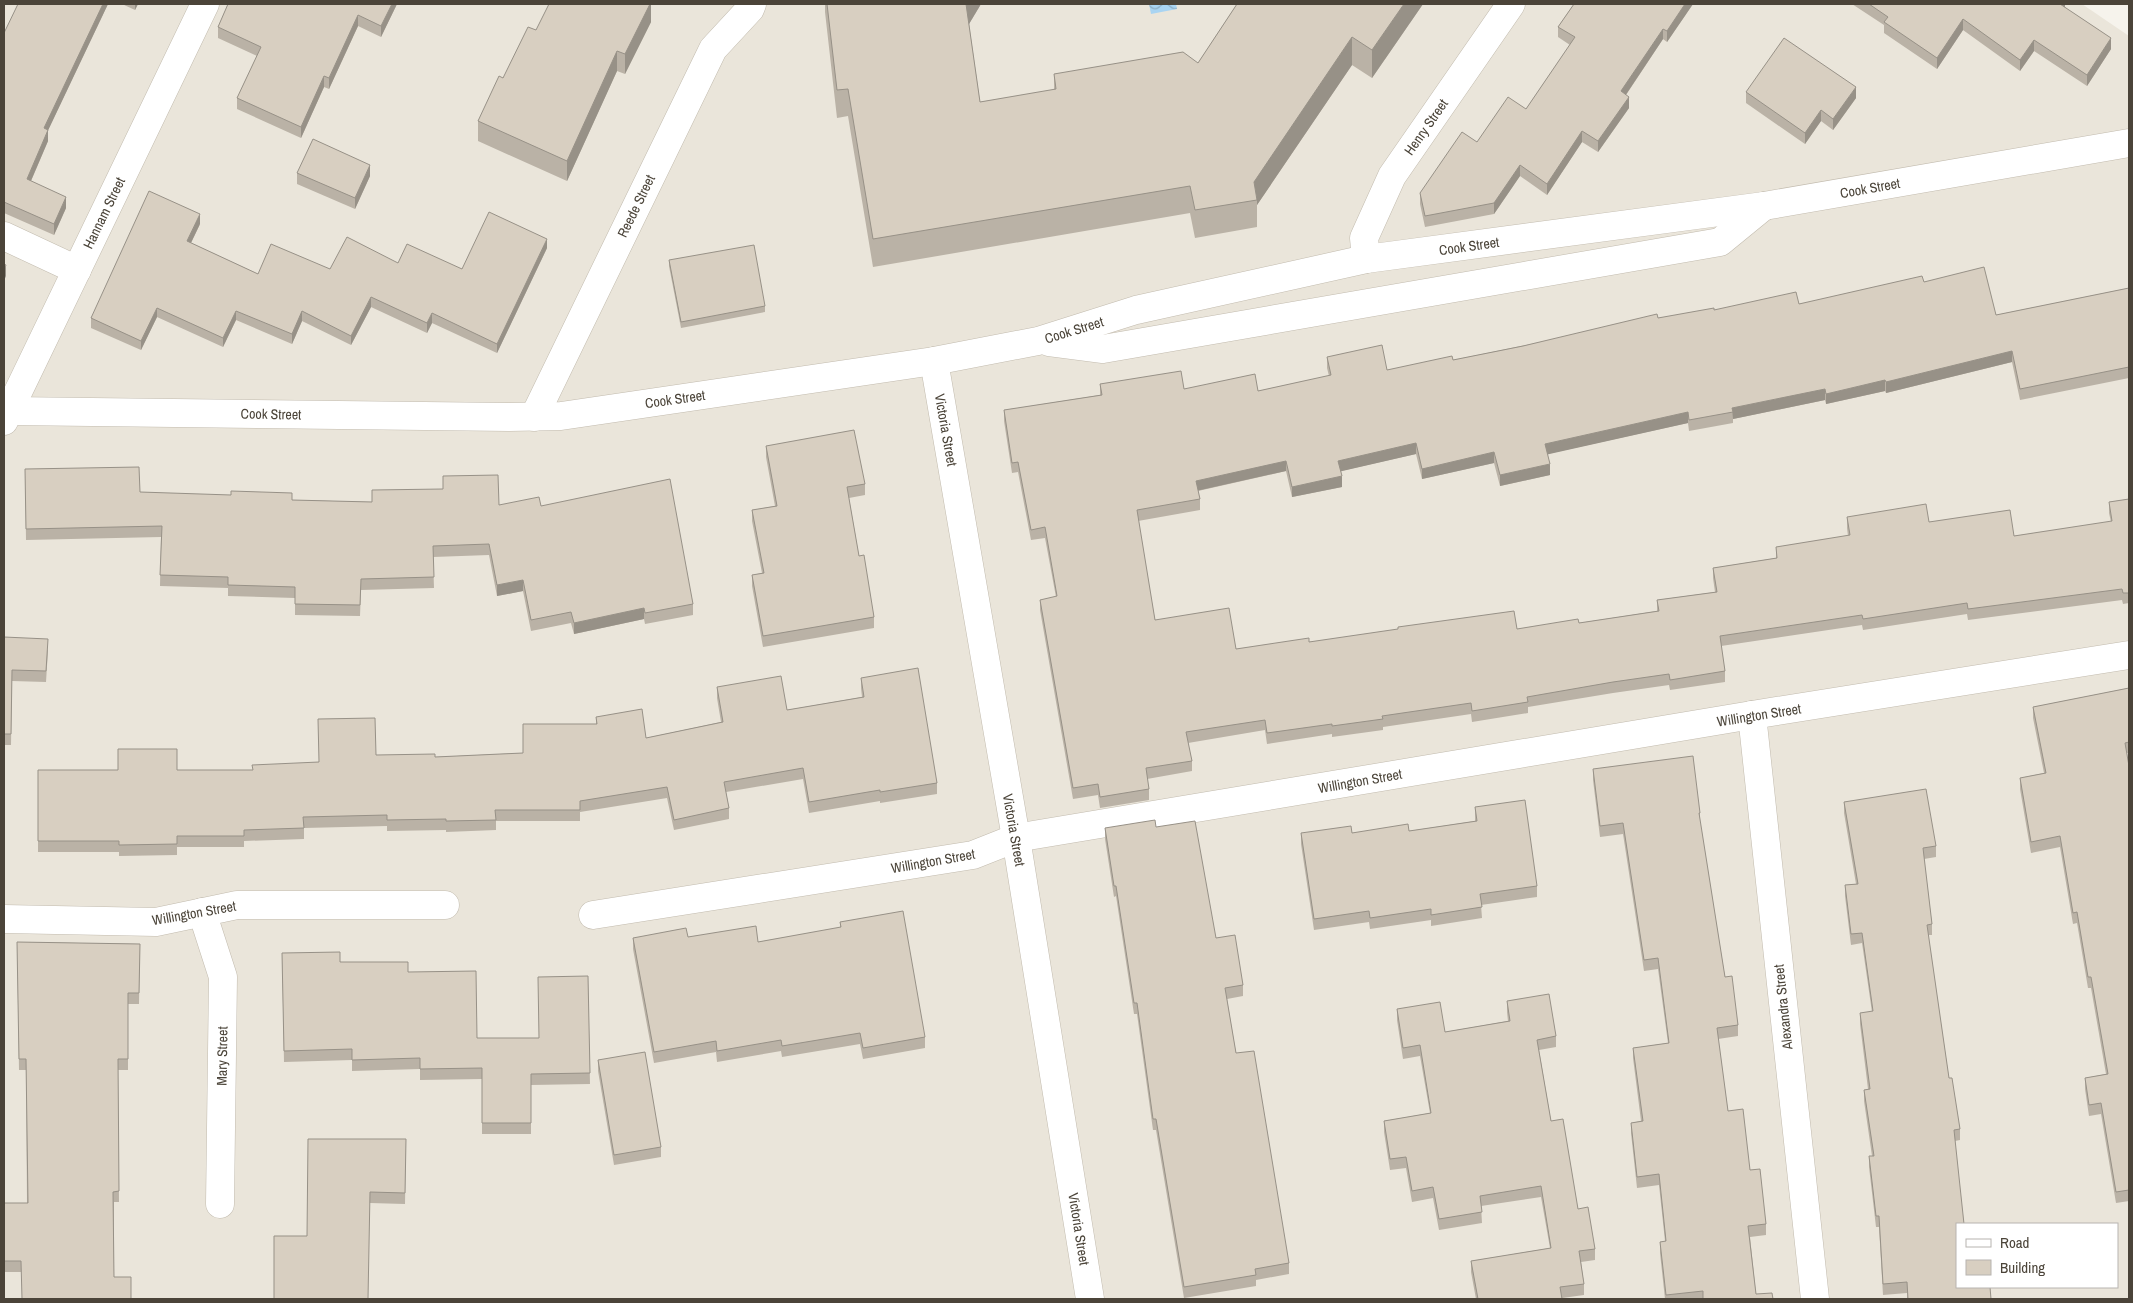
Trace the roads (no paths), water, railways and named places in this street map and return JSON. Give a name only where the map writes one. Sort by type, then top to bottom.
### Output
[{"type":"street","name":"Hannam Street","points":[[6,416],[205,4]]},
{"type":"street","name":"Reede Street","points":[[534,417],[712,48],[750,9],[752,4]]},
{"type":"street","name":"Henry Street","points":[[1366,259],[1364,238],[1392,176],[1511,4]]},
{"type":"street","name":"Cook Street","points":[[6,416],[561,416],[934,361],[1038,341],[1136,310],[1366,259],[1764,206],[2129,143]]},
{"type":"street","points":[[1038,341],[1103,348],[1720,242],[1764,206]]},
{"type":"street","points":[[4,236],[77,270]]},
{"type":"street","name":"Victoria Street","points":[[934,361],[1016,838],[1090,1299]]},
{"type":"street","name":"Willington Street","points":[[593,915],[973,855],[1016,838],[2129,655]]},
{"type":"street","name":"Alexandra Street","points":[[1752,716],[1815,1299]]},
{"type":"street","name":"Willington Street","points":[[4,919],[156,922],[236,905],[444,905]]},
{"type":"street","name":"Mary Street","points":[[202,912],[223,977],[220,1204]]},
{"type":"water","points":[[1149,4],[1176,4],[1177,9],[1151,14]]}]
